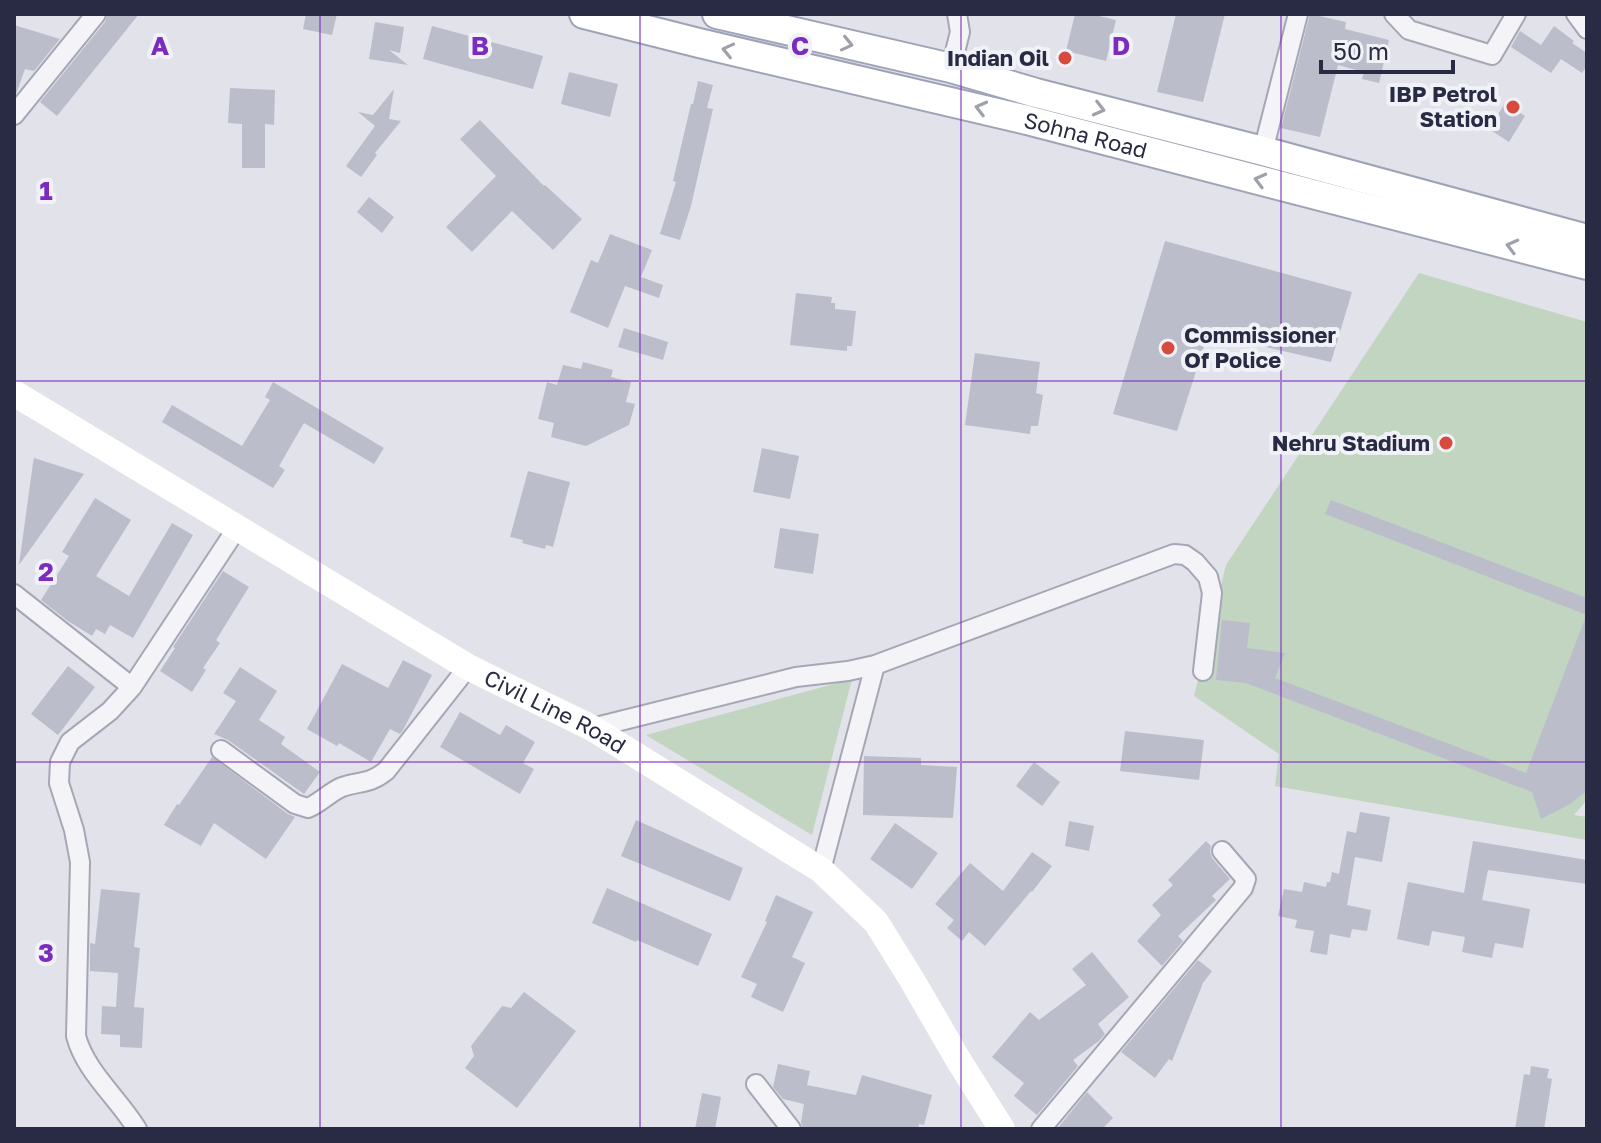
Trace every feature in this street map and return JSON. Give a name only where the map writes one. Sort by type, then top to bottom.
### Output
[{"type":"main road","name":"Sohna Road","points":[[584,14],[1012,116],[1586,243]]},
{"type":"main road","name":"Sohna Road","points":[[717,14],[951,68],[1263,151],[1387,199]]},
{"type":"street","points":[[14,115],[96,14]]},
{"type":"street","points":[[951,68],[960,32],[957,14]]},
{"type":"street","points":[[1263,151],[1298,14]]},
{"type":"street","points":[[1394,14],[1409,30],[1492,55],[1516,14]]},
{"type":"street","points":[[1576,14],[1587,29]]},
{"type":"street","name":"Civil Line Road","points":[[14,393],[468,667],[592,728],[821,870],[876,922],[1002,1129]]},
{"type":"street","points":[[137,1129],[94,1070],[79,1047],[76,1036],[80,862],[74,830],[59,783],[60,762],[70,742],[110,711],[132,687],[237,528]]},
{"type":"street","points":[[592,728],[796,677],[875,665],[1174,554],[1185,555],[1195,562],[1208,577],[1212,593],[1203,671]]},
{"type":"street","points":[[14,594],[132,687]]},
{"type":"street","points":[[821,870],[875,665]]},
{"type":"street","points":[[221,750],[295,804],[308,808],[339,789],[377,779],[468,667]]},
{"type":"street","points":[[1041,1129],[1243,888],[1246,879],[1222,851]]},
{"type":"street","points":[[756,1084],[791,1129]]},
{"type":"green space","name":"Nehru Stadium","points":[[1419,273],[1587,322],[1587,800],[1574,815],[1587,817],[1587,840],[1275,786],[1279,754],[1194,696],[1226,565]]},
{"type":"green space","points":[[852,679],[812,835],[646,735]]},
{"type":"building","points":[[108,14],[139,14],[57,116],[40,102],[105,22]]},
{"type":"building","points":[[306,14],[337,14],[332,35],[303,29]]},
{"type":"building","points":[[1075,14],[1116,20],[1106,61],[1066,51]]},
{"type":"building","points":[[1176,14],[1225,14],[1203,102],[1157,92]]},
{"type":"building","points":[[1310,14],[1346,22],[1345,29],[1389,40],[1379,83],[1362,79],[1364,72],[1338,65],[1320,137],[1281,128]]},
{"type":"building","points":[[375,22],[404,27],[400,53],[389,50],[408,65],[369,59]]},
{"type":"building","points":[[14,25],[60,39],[34,71],[25,69],[16,94],[14,93]]},
{"type":"building","points":[[432,26],[543,56],[533,89],[423,59]]},
{"type":"building","points":[[1554,26],[1587,53],[1587,66],[1582,73],[1561,59],[1551,73],[1511,47],[1520,31],[1541,45]]},
{"type":"building","points":[[569,72],[618,84],[610,117],[561,104]]},
{"type":"building","points":[[698,81],[713,85],[707,108],[713,109],[680,240],[660,234],[676,182],[673,181]]},
{"type":"building","points":[[230,88],[275,90],[274,125],[265,124],[265,168],[242,168],[242,124],[228,123]]},
{"type":"building","points":[[394,89],[389,119],[401,121],[375,153],[377,155],[361,177],[346,166],[375,126],[358,112],[373,115]]},
{"type":"building","points":[[1505,103],[1525,116],[1509,142],[1489,129]]},
{"type":"building","points":[[480,120],[544,186],[582,219],[553,250],[512,211],[472,252],[446,227],[496,176],[460,139]]},
{"type":"building","points":[[369,197],[394,217],[382,233],[357,212]]},
{"type":"building","points":[[610,234],[652,250],[641,277],[663,285],[659,298],[625,286],[608,328],[570,312],[591,260],[598,263]]},
{"type":"building","name":"Commissioner Of Police","points":[[1165,241],[1352,292],[1331,362],[1208,334],[1177,431],[1113,414]]},
{"type":"building","points":[[796,293],[832,297],[831,303],[835,303],[835,309],[856,311],[852,346],[847,346],[847,351],[790,345]]},
{"type":"building","points":[[624,328],[668,342],[663,360],[618,347]]},
{"type":"building","points":[[975,353],[1040,362],[1036,393],[1043,395],[1038,426],[1031,426],[1030,434],[965,425]]},
{"type":"building","points":[[583,362],[613,370],[611,377],[631,382],[626,402],[635,404],[629,425],[586,446],[551,437],[554,423],[538,419],[547,382],[557,385],[563,365],[581,369]]},
{"type":"building","points":[[273,382],[384,448],[374,464],[304,423],[279,466],[285,470],[273,488],[162,422],[172,405],[242,446],[270,400],[265,397]]},
{"type":"building","points":[[762,448],[799,456],[790,499],[753,492]]},
{"type":"building","points":[[34,458],[84,474],[19,565],[33,463]]},
{"type":"building","points":[[528,471],[570,482],[553,547],[546,545],[545,549],[510,537]]},
{"type":"building","points":[[95,498],[131,520],[96,576],[129,596],[172,523],[193,535],[133,638],[110,625],[105,634],[96,629],[92,636],[41,600],[69,556],[62,552]]},
{"type":"building","points":[[1331,500],[1587,598],[1587,615],[1325,514]]},
{"type":"building","points":[[780,528],[819,534],[813,574],[774,568]]},
{"type":"building","points":[[223,571],[249,587],[216,640],[220,643],[192,692],[160,671]]},
{"type":"building","points":[[1586,616],[1587,791],[1541,819],[1532,792],[1246,683],[1216,680],[1222,620],[1250,623],[1247,648],[1285,653],[1275,678],[1526,773]]},
{"type":"building","points":[[403,660],[432,675],[403,730],[400,734],[390,729],[371,762],[307,729],[342,664],[388,688]]},
{"type":"building","points":[[68,666],[95,687],[58,735],[31,714]]},
{"type":"building","points":[[240,667],[277,691],[259,720],[285,737],[281,744],[320,772],[304,794],[228,740],[214,734],[236,701],[223,693]]},
{"type":"building","points":[[460,712],[500,735],[506,725],[535,742],[523,763],[534,769],[520,794],[440,747]]},
{"type":"building","points":[[1125,731],[1204,740],[1199,780],[1120,771]]},
{"type":"building","points":[[864,756],[921,758],[921,765],[957,767],[953,818],[863,815]]},
{"type":"building","points":[[212,757],[295,817],[266,859],[214,823],[201,846],[164,825]]},
{"type":"building","points":[[1034,762],[1060,782],[1042,806],[1016,786]]},
{"type":"building","points":[[1360,812],[1390,817],[1382,862],[1355,857],[1347,905],[1371,910],[1367,931],[1352,929],[1350,938],[1330,934],[1327,955],[1310,952],[1314,931],[1295,928],[1297,920],[1278,916],[1284,889],[1302,892],[1304,882],[1326,887],[1332,872],[1339,874],[1347,831],[1356,833]]},
{"type":"building","points":[[636,820],[743,868],[730,901],[621,856]]},
{"type":"building","points":[[1069,821],[1094,826],[1089,851],[1065,846]]},
{"type":"building","points":[[895,823],[938,853],[912,889],[870,859]]},
{"type":"building","points":[[1206,841],[1211,846],[1212,858],[1230,879],[1212,896],[1216,900],[1178,936],[1183,941],[1162,966],[1137,941],[1161,915],[1152,905],[1173,885],[1168,880]]},
{"type":"building","points":[[1473,841],[1587,860],[1587,884],[1488,870],[1482,900],[1530,909],[1523,948],[1495,943],[1492,958],[1462,952],[1465,937],[1432,931],[1429,946],[1397,939],[1408,882],[1464,893]]},
{"type":"building","points":[[1032,852],[1052,866],[985,946],[969,932],[962,941],[947,928],[954,920],[935,904],[970,863],[1003,891]]},
{"type":"building","points":[[607,888],[712,934],[698,966],[592,923]]},
{"type":"building","points":[[101,889],[140,893],[134,947],[140,948],[134,1007],[144,1008],[142,1048],[120,1047],[120,1035],[101,1034],[102,1006],[116,1007],[118,973],[90,971],[90,943],[95,944]]},
{"type":"building","points":[[776,895],[813,912],[792,957],[805,963],[783,1012],[751,997],[757,984],[741,977]]},
{"type":"building","points":[[1092,952],[1129,997],[1098,1024],[1105,1034],[1073,1060],[1078,1066],[1037,1115],[1014,1096],[1024,1083],[992,1057],[1030,1012],[1039,1020],[1086,985],[1072,969]]},
{"type":"building","points":[[1198,960],[1212,971],[1203,983],[1172,1061],[1169,1059],[1155,1078],[1121,1052]]},
{"type":"building","points":[[524,992],[576,1031],[517,1108],[465,1068],[474,1056],[471,1046],[502,1006],[511,1008]]},
{"type":"building","points":[[778,1064],[810,1071],[807,1085],[856,1095],[862,1075],[932,1095],[924,1125],[919,1124],[918,1129],[803,1129],[804,1104],[783,1099],[773,1087]]},
{"type":"building","points":[[1531,1066],[1549,1069],[1547,1078],[1552,1079],[1544,1129],[1515,1129],[1524,1074],[1530,1075]]},
{"type":"building","points":[[1087,1092],[1113,1118],[1102,1129],[1057,1129]]},
{"type":"building","points":[[702,1093],[721,1097],[715,1129],[695,1129]]},
{"type":"place","name":"Indian Oil","points":[[1065,58]]},
{"type":"place","name":"IBP Petrol Station","points":[[1513,107]]},
{"type":"place","name":"Commissioner Of Police","points":[[1168,348]]},
{"type":"place","name":"Nehru Stadium","points":[[1446,443]]}]
